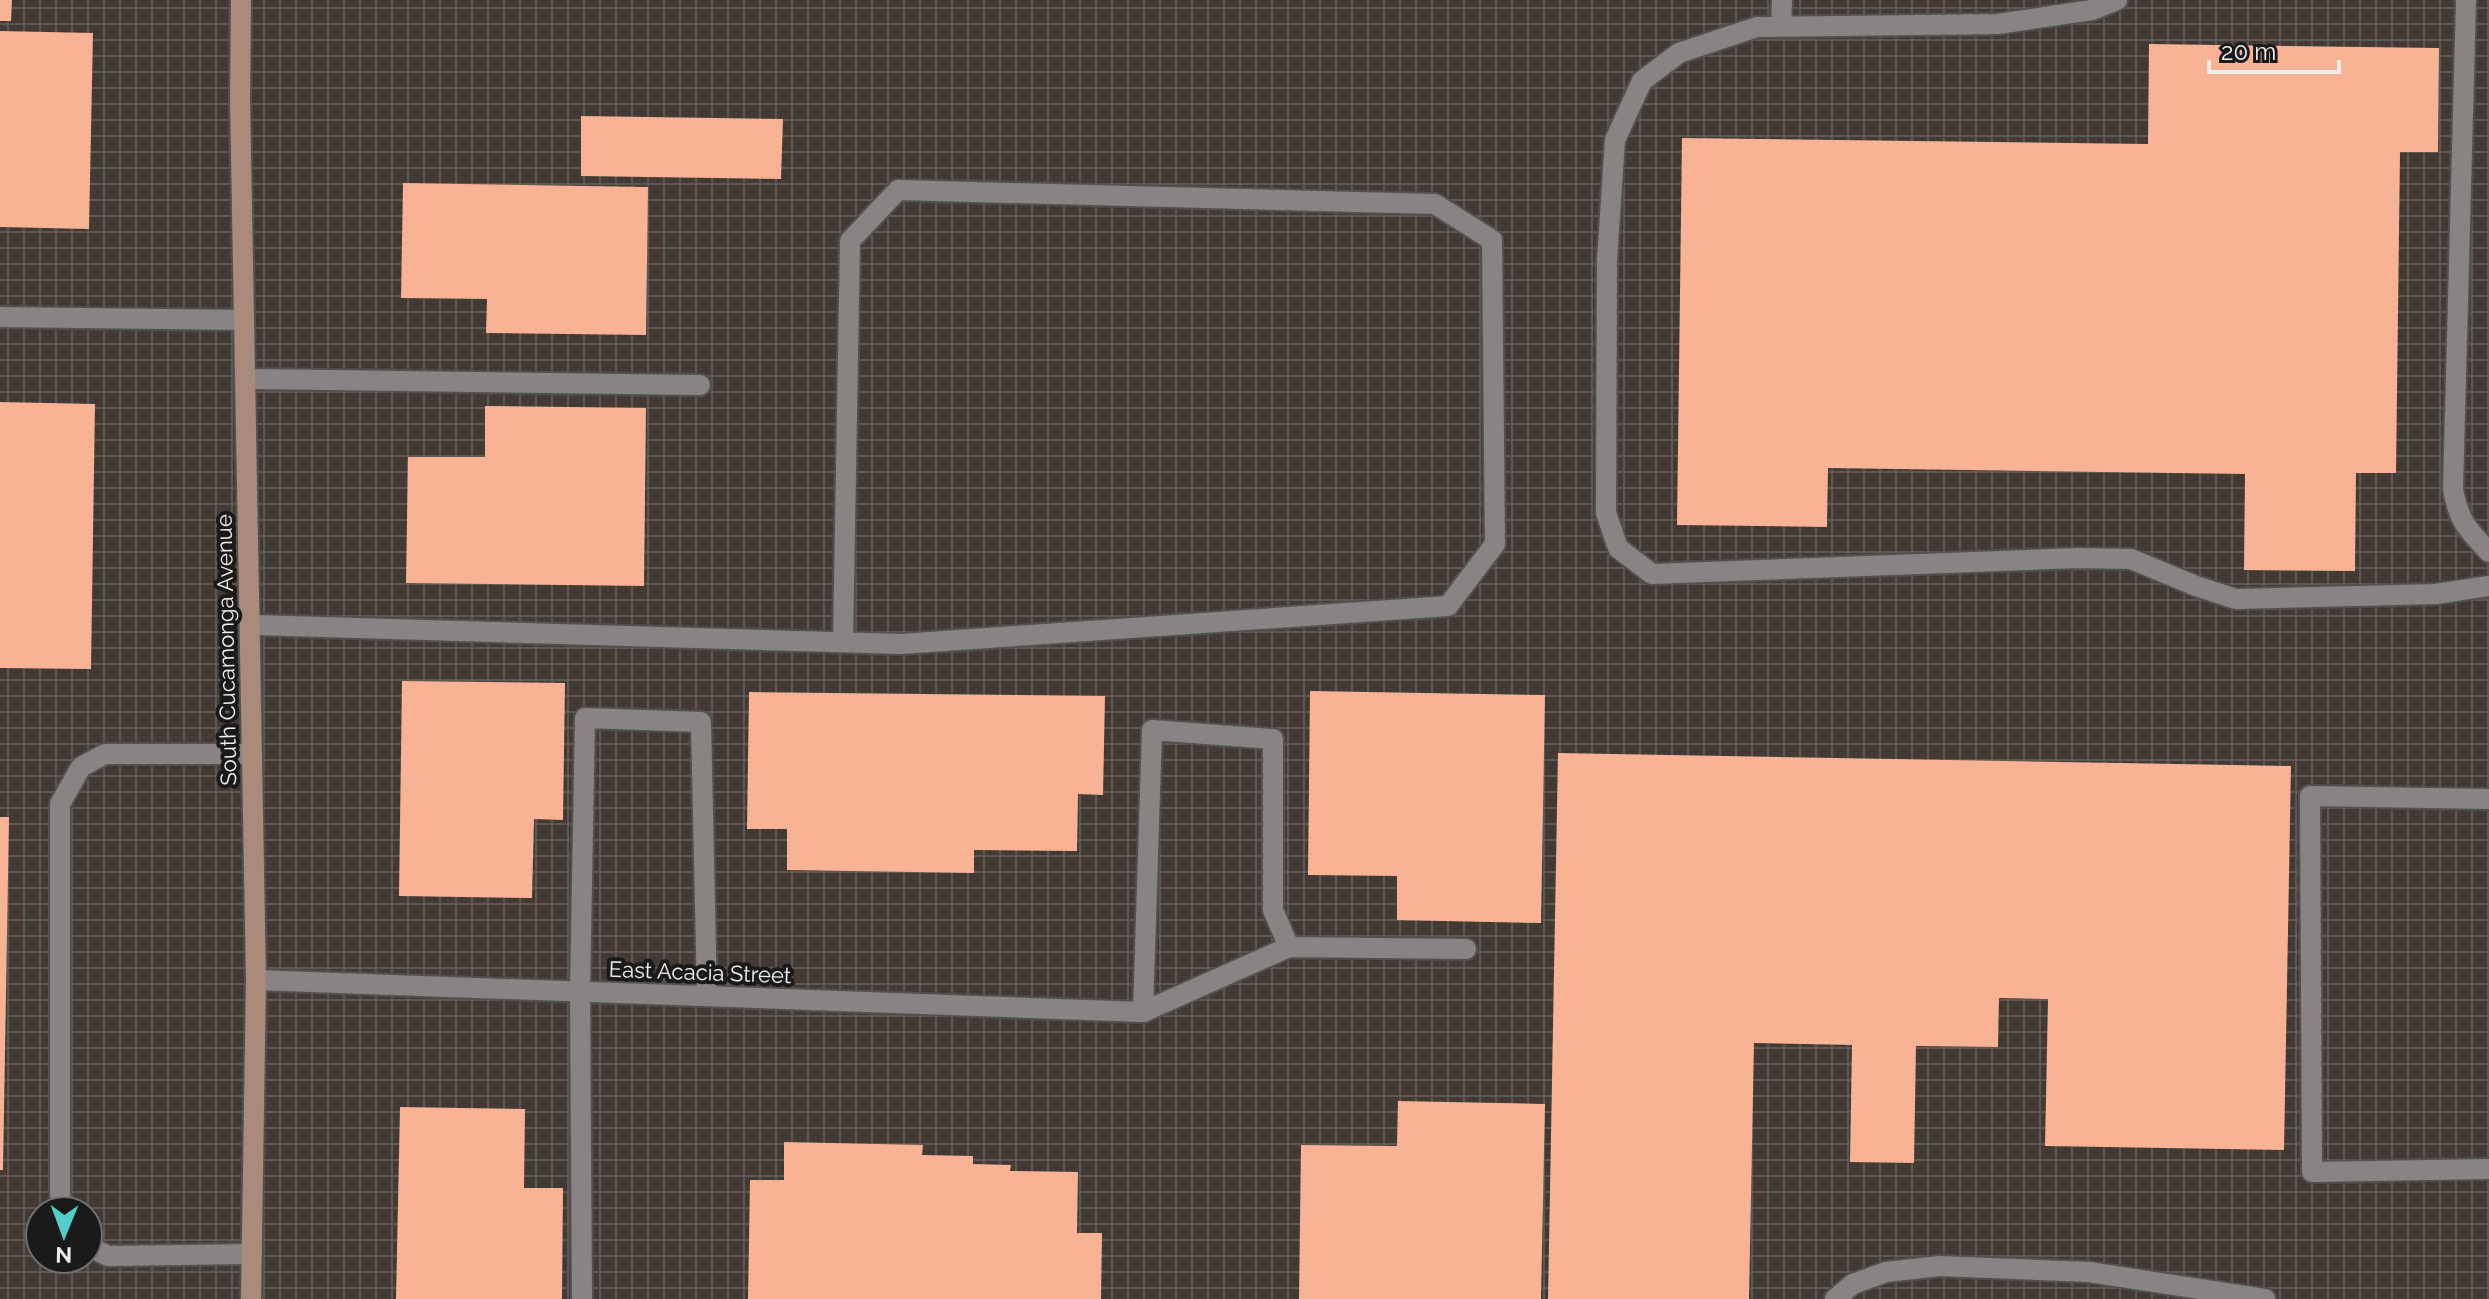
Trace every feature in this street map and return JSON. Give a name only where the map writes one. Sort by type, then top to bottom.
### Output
[{"type":"street","name":"South Cucamonga Avenue","points":[[241,0],[240,99],[256,980],[251,1299]]},
{"type":"street","points":[[1781,26],[1782,0]]},
{"type":"street","points":[[2117,0],[2092,10],[1998,24],[1757,27],[1679,53],[1642,81],[1615,140],[1607,260],[1606,513],[1618,548],[1652,574],[2078,558],[2131,559],[2236,599],[2436,594],[2489,586]]},
{"type":"street","points":[[2466,0],[2453,489],[2467,530],[2489,552]]},
{"type":"street","points":[[250,625],[901,644],[1448,606],[1495,544],[1492,240],[1435,204],[898,190],[850,241],[843,642]]},
{"type":"street","points":[[0,317],[244,320]]},
{"type":"street","points":[[245,379],[700,385]]},
{"type":"street","points":[[582,1299],[580,992],[585,718],[701,722],[707,996]]},
{"type":"street","points":[[1289,947],[1273,910],[1273,739],[1152,730],[1143,1012],[1289,947],[1466,949]]},
{"type":"street","points":[[60,1195],[60,804],[81,767],[105,754],[252,754]]},
{"type":"street","points":[[2489,799],[2310,796],[2312,1172],[2489,1169]]},
{"type":"street","name":"East Acacia Street","points":[[256,980],[1143,1012]]},
{"type":"street","points":[[104,1254],[252,1254]]},
{"type":"street","points":[[1835,1299],[1853,1284],[1886,1272],[1940,1266],[2089,1272],[2265,1299]]},
{"type":"shaded area","points":[[0,0],[2489,0],[2489,1299],[0,1299]]},
{"type":"building","points":[[0,0],[12,0],[11,21],[0,21]]},
{"type":"building","points":[[0,31],[93,33],[89,229],[0,227]]},
{"type":"building","points":[[2149,44],[2439,48],[2438,152],[2400,152],[2396,473],[2356,473],[2355,571],[2244,570],[2245,474],[1828,468],[1827,527],[1677,525],[1682,138],[2148,144]]},
{"type":"building","points":[[581,116],[783,119],[781,179],[581,176]]},
{"type":"building","points":[[403,183],[648,187],[646,335],[486,333],[487,299],[401,298]]},
{"type":"building","points":[[0,402],[95,404],[91,669],[0,668]]},
{"type":"building","points":[[485,406],[646,408],[644,586],[406,583],[408,457],[485,457]]},
{"type":"building","points":[[402,681],[565,683],[563,820],[534,819],[532,898],[399,896]]},
{"type":"building","points":[[1310,691],[1545,695],[1541,923],[1397,920],[1397,876],[1308,875]]},
{"type":"building","points":[[749,692],[1105,696],[1103,795],[1078,794],[1077,851],[974,850],[974,873],[787,870],[787,829],[747,829]]},
{"type":"building","points":[[1558,753],[2291,766],[2284,1150],[2045,1146],[2048,999],[1999,998],[1998,1047],[1916,1046],[1914,1163],[1850,1162],[1852,1045],[1754,1043],[1749,1299],[1548,1299]]},
{"type":"building","points":[[0,817],[9,817],[3,1170],[0,1170]]},
{"type":"building","points":[[1398,1101],[1545,1104],[1541,1299],[1299,1299],[1301,1145],[1397,1146]]},
{"type":"building","points":[[400,1107],[525,1109],[524,1188],[563,1188],[562,1299],[396,1299]]},
{"type":"building","points":[[784,1142],[923,1145],[922,1155],[973,1156],[973,1164],[1011,1165],[1010,1171],[1078,1172],[1077,1233],[1102,1233],[1101,1299],[748,1299],[750,1180],[784,1180]]}]
